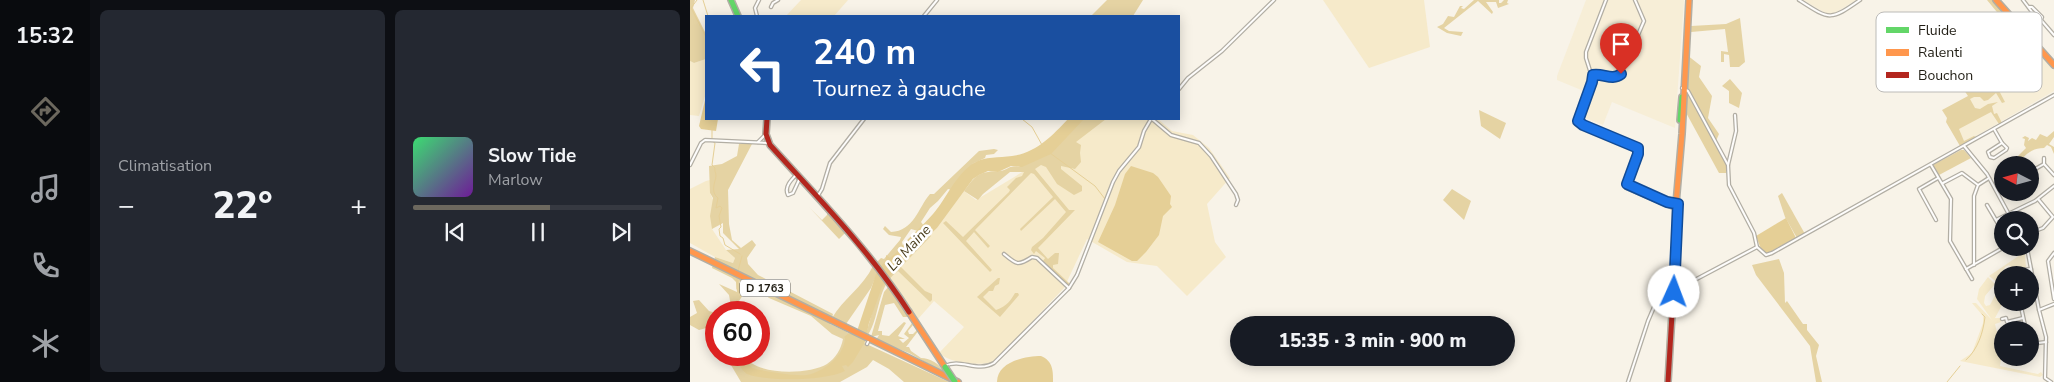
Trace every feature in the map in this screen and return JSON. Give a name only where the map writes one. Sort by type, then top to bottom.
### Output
[{"type":"main road","points":[[731,0],[738,15]]},
{"type":"main road","points":[[1668,382],[1676,206],[1689,0]]},
{"type":"main road","points":[[1996,0],[2007,12]]},
{"type":"main road","points":[[2042,51],[2054,65]]},
{"type":"main road","points":[[767,120],[766,134],[768,143],[855,239],[888,281],[956,382]]},
{"type":"main road","name":"D 1763","points":[[690,251],[956,382]]},
{"type":"street","points":[[757,15],[755,8],[759,0]]},
{"type":"street","points":[[771,7],[778,0]]},
{"type":"street","points":[[925,15],[937,0]]},
{"type":"street","points":[[1180,88],[1188,78],[1222,51],[1274,0]]},
{"type":"street","points":[[1606,0],[1586,52],[1586,58],[1593,75],[1578,121],[1583,125],[1638,148],[1638,154],[1626,188],[1628,190],[1676,206]]},
{"type":"street","points":[[1593,75],[1601,74],[1615,78],[1622,72],[1644,21],[1635,0]]},
{"type":"street","points":[[1799,0],[1821,14],[1830,16],[1842,13],[1860,0]]},
{"type":"street","points":[[2023,0],[2037,12]]},
{"type":"street","points":[[2042,20],[2054,35]]},
{"type":"street","points":[[1684,88],[1688,91],[1728,166]]},
{"type":"street","points":[[1735,115],[1736,131],[1728,166],[1729,185],[1754,233],[1757,247],[1766,254],[1772,253],[2054,95]]},
{"type":"street","points":[[817,196],[822,189],[830,163],[863,120]]},
{"type":"street","points":[[945,367],[955,363],[982,368],[994,364],[1069,288],[1077,275],[1113,182],[1119,171],[1139,148],[1144,131],[1150,120]]},
{"type":"street","points":[[1152,120],[1171,135],[1199,143],[1211,156],[1236,194],[1238,200],[1236,205]]},
{"type":"street","points":[[1994,129],[2007,148],[1994,158],[1990,157],[1988,152],[2002,143]]},
{"type":"street","points":[[758,142],[766,134]]},
{"type":"street","points":[[690,165],[700,144],[705,140],[768,143]]},
{"type":"street","points":[[1964,146],[1990,178],[2006,211]]},
{"type":"street","points":[[2044,158],[2044,164],[2054,175]]},
{"type":"street","points":[[2039,167],[2044,164]]},
{"type":"street","points":[[1931,165],[1951,199],[1950,241],[1972,279]]},
{"type":"street","points":[[1942,184],[1962,173],[1978,185]]},
{"type":"street","points":[[799,176],[793,193],[788,195],[788,184],[799,176]]},
{"type":"street","points":[[1936,220],[1919,188],[1938,178]]},
{"type":"street","points":[[1974,265],[1974,196],[1978,185],[1990,178]]},
{"type":"street","points":[[1627,184],[1676,206]]},
{"type":"street","points":[[2039,197],[2054,186]]},
{"type":"street","points":[[2039,200],[2053,217],[2043,228],[2039,230]]},
{"type":"street","points":[[2013,211],[2032,201]]},
{"type":"street","points":[[1987,205],[1994,217]]},
{"type":"street","points":[[1628,382],[1657,300],[1757,247]]},
{"type":"street","points":[[1966,269],[1994,253]]},
{"type":"street","points":[[1004,254],[1014,262],[1021,264],[1030,258],[1037,258],[1069,288]]},
{"type":"street","points":[[2054,254],[2049,257],[2048,261],[2054,299]]},
{"type":"street","points":[[2051,382],[2046,380],[2045,375],[2046,342],[2039,310],[2054,304]]},
{"type":"street","points":[[2022,311],[2024,321]]},
{"type":"street","points":[[2002,319],[2006,318],[2007,322],[2023,318]]},
{"type":"street","points":[[2039,343],[2046,342]]},
{"type":"shaded area","points":[[690,0],[695,0],[693,8],[705,32],[705,59],[694,63],[690,61]]},
{"type":"shaded area","points":[[801,0],[848,0],[835,15],[787,15]]},
{"type":"shaded area","points":[[1107,0],[1143,0],[1134,15],[1092,15]]},
{"type":"shaded area","points":[[1323,0],[1424,0],[1430,47],[1369,68]]},
{"type":"shaded area","points":[[1474,0],[1499,0],[1499,3],[1501,3],[1504,0],[1508,0],[1507,3],[1509,4],[1498,8],[1496,2],[1486,2],[1493,12],[1492,14],[1478,1],[1444,28],[1449,31],[1463,32],[1461,36],[1447,33],[1437,27],[1443,24],[1448,16],[1454,17],[1460,6],[1463,6],[1461,8],[1464,9]]},
{"type":"shaded area","points":[[1586,0],[1684,0],[1675,128],[1612,102],[1603,125],[1578,115],[1586,92],[1557,80],[1557,76]]},
{"type":"shaded area","points":[[1803,0],[1856,0],[1835,13],[1827,14]]},
{"type":"shaded area","points":[[1987,0],[1992,0],[2003,12],[1997,12]]},
{"type":"shaded area","points":[[1740,18],[1745,62],[1739,67],[1730,67],[1729,55],[1724,54],[1724,62],[1721,62],[1721,51],[1728,52],[1725,29],[1691,32],[1691,26],[1726,24]]},
{"type":"shaded area","points":[[1687,55],[1701,66],[1699,77],[1712,96],[1708,118],[1719,134],[1716,141],[1727,165],[1726,173],[1719,173],[1684,109]]},
{"type":"shaded area","points":[[2042,56],[2054,70],[2054,91],[1964,143],[1944,110],[1976,92],[2042,92]]},
{"type":"shaded area","points":[[705,59],[705,96],[699,116],[690,115],[690,61],[694,63]]},
{"type":"shaded area","points":[[1730,79],[1742,93],[1739,108],[1729,103],[1729,91],[1722,86]]},
{"type":"shaded area","points":[[1965,92],[2000,92],[2005,102],[2002,103],[1996,93],[1984,101],[1980,97],[1970,99],[1975,108],[1980,109],[1988,104],[1998,102],[1992,106],[1994,114],[1997,113],[2002,123],[1999,124],[1991,112],[1959,129],[1964,141],[1974,136],[1976,137],[1960,146],[1946,122],[1947,118],[1942,110],[1968,96]]},
{"type":"shaded area","points":[[1479,110],[1506,123],[1500,139],[1481,126]]},
{"type":"shaded area","points":[[1080,120],[1105,120],[1076,142],[1081,145],[1081,162],[1075,169],[1061,166],[1061,169],[1082,186],[1082,191],[1074,195],[1057,184],[1046,167],[1041,165],[1035,169],[1069,210],[1075,210],[1038,248],[1048,259],[1055,253],[1059,253],[1058,264],[1053,265],[1053,268],[1070,284],[1068,285],[1043,261],[1045,258],[1036,251],[1034,254],[1031,250],[1066,212],[1055,199],[1021,231],[1020,229],[1053,197],[1034,174],[1031,173],[975,230],[990,246],[988,248],[974,232],[966,241],[992,270],[990,272],[943,223],[946,221],[963,237],[1009,192],[1010,190],[1007,187],[1016,178],[1022,176],[1024,172],[1010,172],[978,200],[964,191],[974,178],[984,173],[1000,171],[1013,166],[1019,167]]},
{"type":"shaded area","points":[[1097,120],[1159,120],[1172,131],[1193,135],[1209,148],[1230,178],[1207,204],[1215,242],[1226,257],[1187,296],[1157,266],[1127,262],[1087,239],[1064,288],[995,361],[982,364],[958,362],[939,353],[964,327],[934,301],[918,319],[888,279],[937,228],[964,191],[976,200],[1077,139]]},
{"type":"shaded area","points":[[2054,131],[2054,137],[2049,144],[2054,147],[2054,154],[2051,147],[2047,145],[2044,148],[2031,151],[2025,156],[2018,156],[2026,148],[2024,145],[2025,139],[2022,138],[2025,136],[2029,138],[2028,141],[2032,138],[2036,140],[2040,134],[2047,137]]},
{"type":"shaded area","points":[[739,144],[752,144],[728,190],[729,224],[732,240],[741,248],[752,240],[756,245],[747,258],[748,264],[758,275],[833,314],[830,324],[862,342],[949,382],[904,382],[889,369],[873,360],[867,367],[840,382],[741,382],[732,366],[757,366],[782,372],[819,368],[830,362],[838,353],[843,339],[832,334],[811,316],[769,298],[758,289],[741,281],[739,282],[745,292],[739,301],[730,301],[729,295],[719,284],[737,292],[736,282],[732,278],[712,268],[715,257],[733,263],[735,258],[726,250],[739,249],[723,233],[723,223],[712,229],[710,216],[713,198],[710,193],[709,166],[722,164],[737,156]]},
{"type":"shaded area","points":[[998,150],[994,154],[986,155],[985,158],[972,164],[988,159],[988,162],[952,190],[948,189],[930,208],[921,222],[924,226],[918,231],[911,229],[902,242],[903,246],[884,269],[878,267],[876,263],[881,258],[884,259],[901,237],[889,235],[883,229],[885,226],[891,232],[905,228],[915,218],[930,194],[934,194],[979,151]]},
{"type":"shaded area","points":[[1964,150],[1971,158],[1939,175],[1933,165]]},
{"type":"shaded area","points":[[710,180],[710,193],[713,200],[712,229],[726,250],[735,258],[733,263],[715,257],[690,243],[690,189]]},
{"type":"shaded area","points":[[1452,189],[1471,201],[1464,220],[1443,200]]},
{"type":"shaded area","points":[[1782,193],[1805,234],[1797,238],[1785,217],[1778,196]]},
{"type":"shaded area","points":[[809,207],[822,220],[827,215],[827,212],[846,232],[839,239]]},
{"type":"shaded area","points":[[929,233],[931,236],[901,267],[925,291],[932,294],[932,300],[930,302],[898,271],[886,285],[872,327],[868,335],[866,334],[878,292],[897,264]]},
{"type":"shaded area","points":[[2019,256],[2025,256],[2026,266],[2004,266]]},
{"type":"shaded area","points":[[1779,259],[1784,273],[1785,303],[1787,301],[1803,324],[1807,324],[1807,330],[1819,345],[1816,356],[1822,382],[1816,382],[1810,346],[1756,275],[1752,265]]},
{"type":"shaded area","points":[[873,266],[877,274],[871,288],[846,324],[832,318],[864,280]]},
{"type":"shaded area","points":[[1994,273],[1994,280],[1989,276]]},
{"type":"shaded area","points":[[1988,277],[1994,283],[1985,296],[1984,303],[1986,306],[1990,305],[1994,297],[1994,311],[1999,311],[1995,318],[2000,318],[2001,321],[1994,321],[1994,366],[2038,374],[2041,372],[2043,375],[2040,377],[1960,361],[1972,353],[1983,323],[1983,316],[1972,303],[1976,303],[1992,320],[1977,299],[1979,289]]},
{"type":"shaded area","points":[[1000,278],[999,284],[995,286],[993,291],[989,291],[983,297],[996,310],[1008,303],[1015,293],[1019,295],[1000,317],[977,297]]},
{"type":"shaded area","points":[[889,286],[913,319],[910,321],[908,317],[903,317],[894,303],[885,305],[878,331],[882,331],[882,335],[889,336],[904,322],[906,323],[898,336],[905,339],[899,339],[903,343],[909,338],[904,334],[912,323],[913,325],[908,331],[909,334],[919,330],[906,347],[909,347],[911,351],[921,358],[928,359],[940,366],[943,372],[909,353],[876,340],[879,335],[871,337],[884,292]]},
{"type":"shaded area","points":[[699,300],[705,307],[705,328],[699,330],[690,325],[690,317],[697,313],[693,301]]},
{"type":"water","points":[[705,100],[705,120],[718,120],[716,131],[701,129],[699,126]]},
{"type":"water","name":"La Maine","points":[[1067,120],[1083,120],[1051,154],[1022,167],[1011,166],[998,172],[988,171],[973,179],[937,228],[894,270],[882,287],[869,323],[865,342],[853,362],[848,367],[846,365],[842,366],[845,371],[824,377],[782,379],[756,377],[747,374],[740,366],[750,366],[752,368],[791,375],[806,375],[829,365],[842,350],[844,337],[849,333],[857,331],[877,271],[886,260],[886,255],[890,258],[896,253],[928,219],[967,168],[983,159],[1021,154],[1043,143]]},
{"type":"water","points":[[1131,166],[1153,173],[1158,177],[1171,196],[1170,204],[1172,207],[1163,216],[1159,235],[1137,261],[1132,261],[1098,242],[1115,205],[1125,174]]},
{"type":"water","points":[[1786,218],[1796,238],[1766,254],[1761,249],[1756,236]]},
{"type":"water","points":[[1041,356],[1050,364],[1053,382],[997,382],[998,375],[1007,365],[1027,357]]},
{"type":"waterway","points":[[697,0],[691,8],[705,35]]},
{"type":"waterway","points":[[703,0],[708,15]]},
{"type":"waterway","points":[[1023,120],[1032,127],[1042,145]]},
{"type":"waterway","points":[[712,129],[712,139]]},
{"type":"waterway","points":[[712,141],[715,143],[712,165],[715,168],[716,175],[714,187],[714,193],[718,198],[716,208],[720,206],[722,208],[719,216],[720,236],[723,238],[725,245],[740,254]]},
{"type":"waterway","points":[[1050,153],[1095,186],[1105,199]]},
{"type":"waterway","points":[[738,271],[742,256]]},
{"type":"waterway","points":[[737,278],[737,289],[741,295],[740,297]]},
{"type":"waterway","points":[[1665,382],[1669,311]]},
{"type":"waterway","points":[[1966,360],[1974,351],[1981,335],[1985,317],[1982,314]]},
{"type":"waterway","points":[[1947,382],[1960,366]]},
{"type":"traffic: fast","points":[[731,0],[738,15]]},
{"type":"traffic: fast","points":[[1680,120],[1682,97]]},
{"type":"traffic: fast","points":[[945,367],[955,382]]},
{"type":"traffic: slow","points":[[1675,251],[1676,204],[1682,134],[1689,0]]},
{"type":"traffic: slow","points":[[1996,0],[2007,12]]},
{"type":"traffic: slow","points":[[2042,52],[2054,65]]},
{"type":"traffic: slow","points":[[1672,316],[1675,250]]},
{"type":"traffic: slow","points":[[690,251],[958,382]]},
{"type":"traffic: slow","points":[[909,312],[945,367]]},
{"type":"traffic: jam","points":[[767,120],[766,134],[770,145],[861,247],[909,312]]},
{"type":"traffic: jam","points":[[1668,382],[1672,314]]},
{"type":"route","points":[[1621,74],[1613,78],[1601,74],[1593,75],[1593,80],[1578,121],[1583,125],[1638,148],[1639,151],[1627,184],[1667,202],[1678,204],[1674,292]]}]
